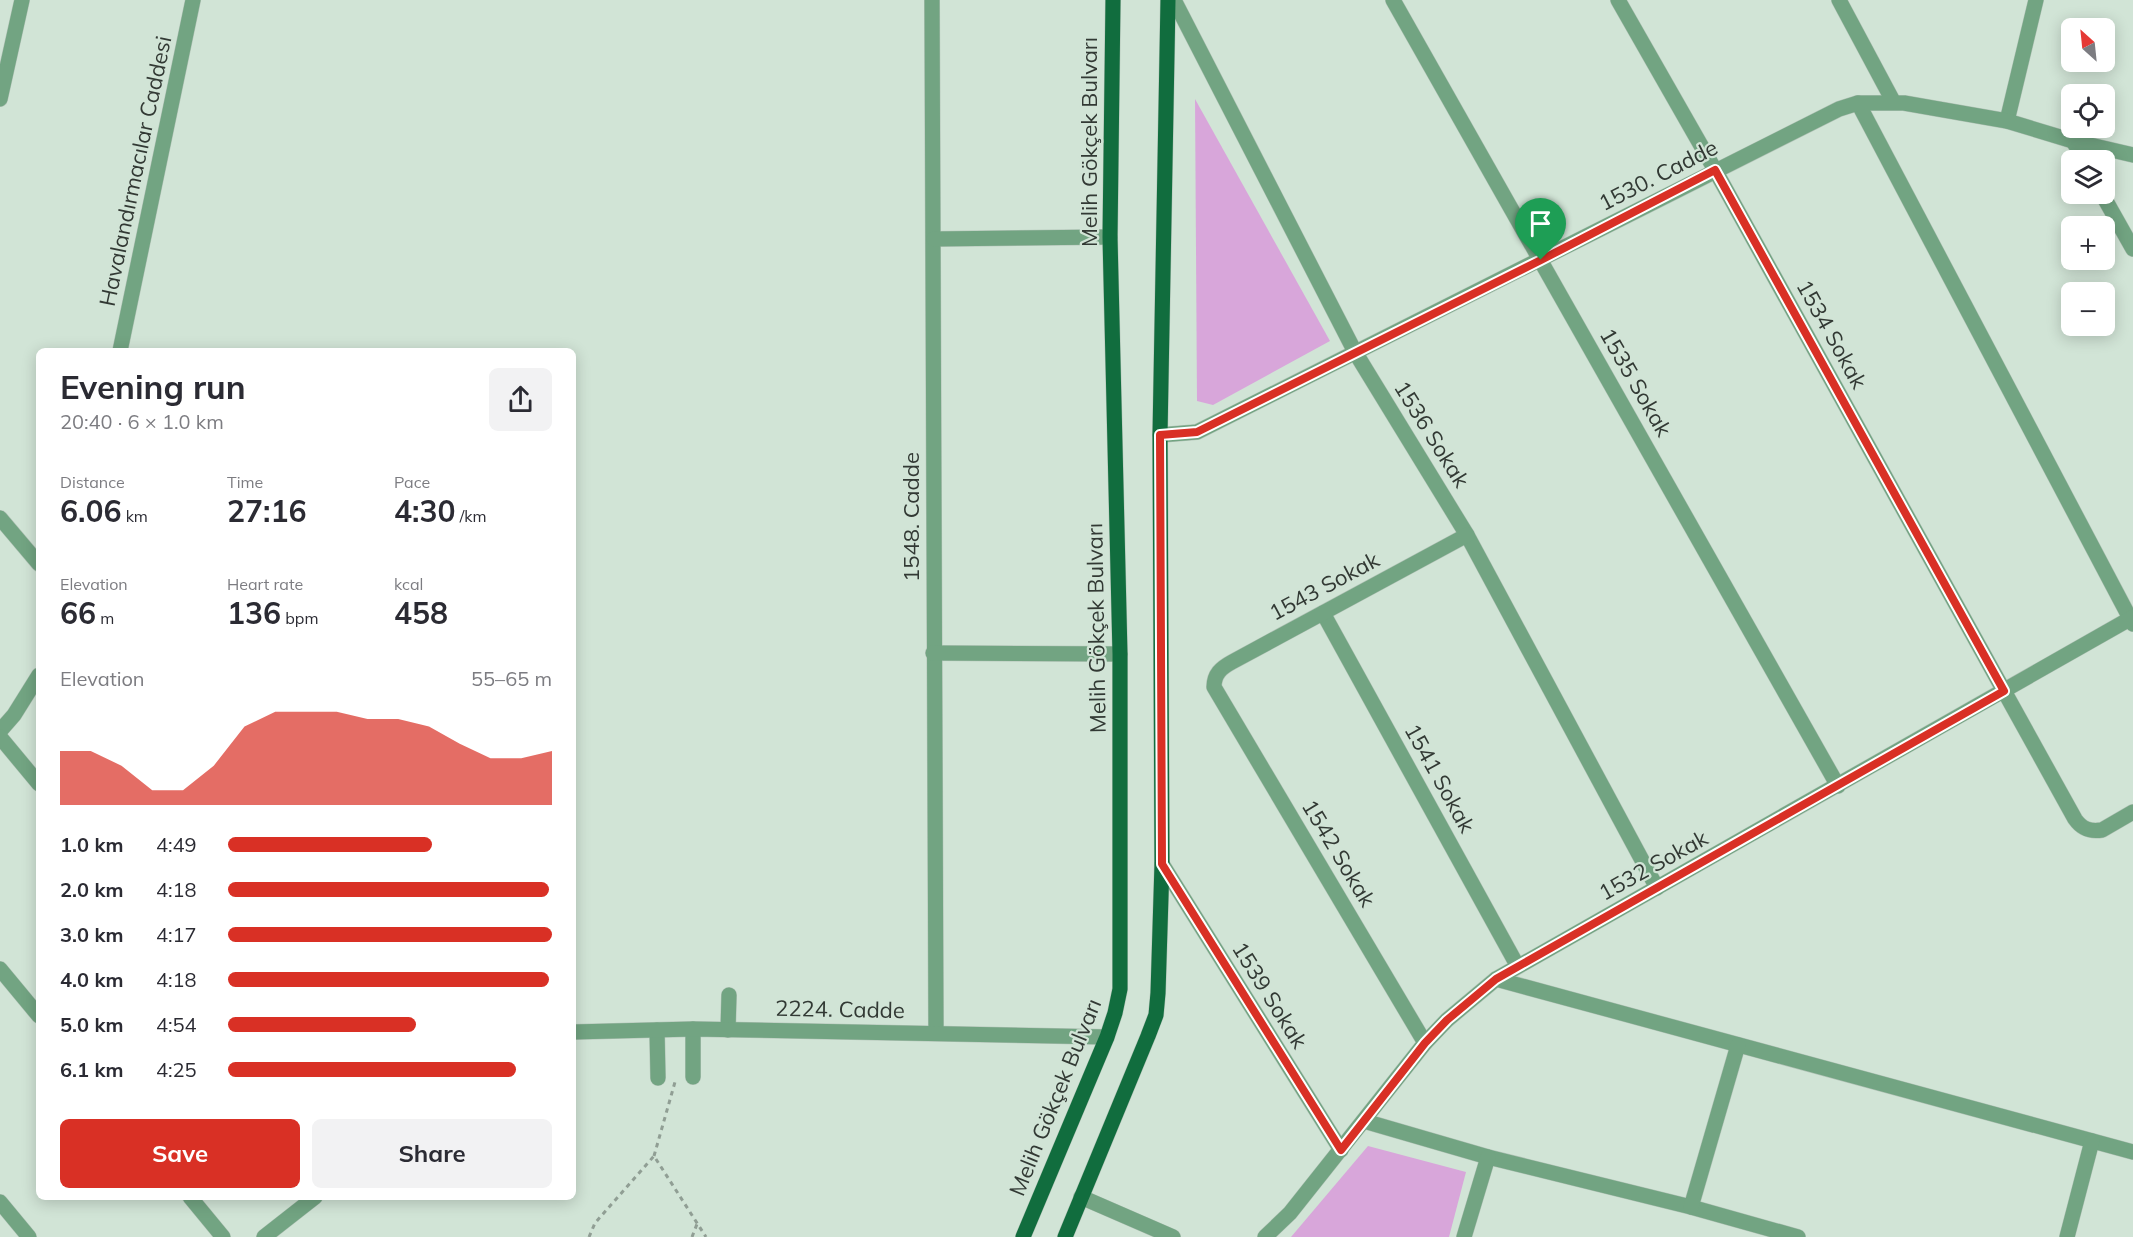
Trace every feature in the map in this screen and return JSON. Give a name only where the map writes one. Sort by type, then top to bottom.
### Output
[{"type":"main road","name":"Melih Gökçek Bulvarı","points":[[1023,1237],[1107,1037],[1120,989],[1120,654],[1110,237],[1113,0]]},
{"type":"main road","points":[[1065,1237],[1156,1015],[1158,993],[1162,864],[1160,435],[1168,0]]},
{"type":"street","points":[[0,99],[22,0]]},
{"type":"street","name":"Havalandırmacılar Caddesi","points":[[121,348],[193,0]]},
{"type":"street","name":"1548. Cadde","points":[[932,0],[936,1033]]},
{"type":"street","name":"1536 Sokak","points":[[1174,0],[1355,352],[1467,535],[1658,888]]},
{"type":"street","name":"1535 Sokak","points":[[1393,0],[1838,786]]},
{"type":"street","name":"1534 Sokak","points":[[1618,0],[2079,824],[2091,831],[2102,830],[2133,812]]},
{"type":"street","points":[[1839,0],[1893,101]]},
{"type":"street","points":[[2007,121],[2036,0]]},
{"type":"street","name":"1530. Cadde","points":[[1160,435],[1197,432],[1839,109],[1858,104],[1893,101],[2007,121],[2073,141],[2133,155]]},
{"type":"street","points":[[1858,104],[2132,620]]},
{"type":"street","points":[[2073,141],[2078,150]]},
{"type":"street","points":[[2108,204],[2133,249]]},
{"type":"street","points":[[934,239],[1110,237]]},
{"type":"street","points":[[0,518],[36,560]]},
{"type":"street","name":"1543 Sokak","points":[[1214,687],[1214,680],[1222,668],[1467,535]]},
{"type":"street","name":"1541 Sokak","points":[[1323,613],[1518,965]]},
{"type":"street","name":"1532 Sokak","points":[[1265,1237],[1290,1213],[1425,1043],[1447,1020],[1496,979],[2132,620]]},
{"type":"street","points":[[933,653],[1120,654]]},
{"type":"street","points":[[0,731],[14,716],[36,680]]},
{"type":"street","name":"1542 Sokak","points":[[1214,687],[1425,1043]]},
{"type":"street","points":[[0,737],[36,780]]},
{"type":"street","name":"1539 Sokak","points":[[1162,864],[1341,1150]]},
{"type":"street","points":[[0,969],[36,1012]]},
{"type":"street","points":[[1496,979],[2133,1152]]},
{"type":"street","points":[[728,1030],[729,994]]},
{"type":"street","points":[[693,1029],[693,1077]]},
{"type":"street","name":"2224. Cadde","points":[[576,1032],[693,1029],[1107,1037]]},
{"type":"street","points":[[657,1030],[658,1078]]},
{"type":"street","points":[[1691,1207],[1738,1045]]},
{"type":"street","points":[[1364,1121],[1488,1157],[1691,1207],[1798,1237]]},
{"type":"street","points":[[2067,1237],[2092,1141]]},
{"type":"street","points":[[1464,1237],[1488,1157]]},
{"type":"street","points":[[1081,1197],[1173,1237]]},
{"type":"street","points":[[192,1200],[223,1237]]},
{"type":"street","points":[[264,1237],[311,1200]]},
{"type":"street","points":[[0,1202],[29,1237]]},
{"type":"path","points":[[589,1237],[595,1222],[654,1156],[675,1088],[675,1077]]},
{"type":"path","points":[[654,1156],[706,1237]]},
{"type":"path","points":[[692,1237],[697,1224]]},
{"type":"shaded area","points":[[1195,99],[1330,341],[1213,405],[1197,401]]},
{"type":"shaded area","points":[[1368,1146],[1466,1172],[1449,1237],[1291,1237]]},
{"type":"route","points":[[1715,170],[2004,691],[1496,979],[1469,1000],[1425,1043],[1341,1150],[1162,864],[1160,435],[1197,432],[1541,260],[1715,170]]}]
